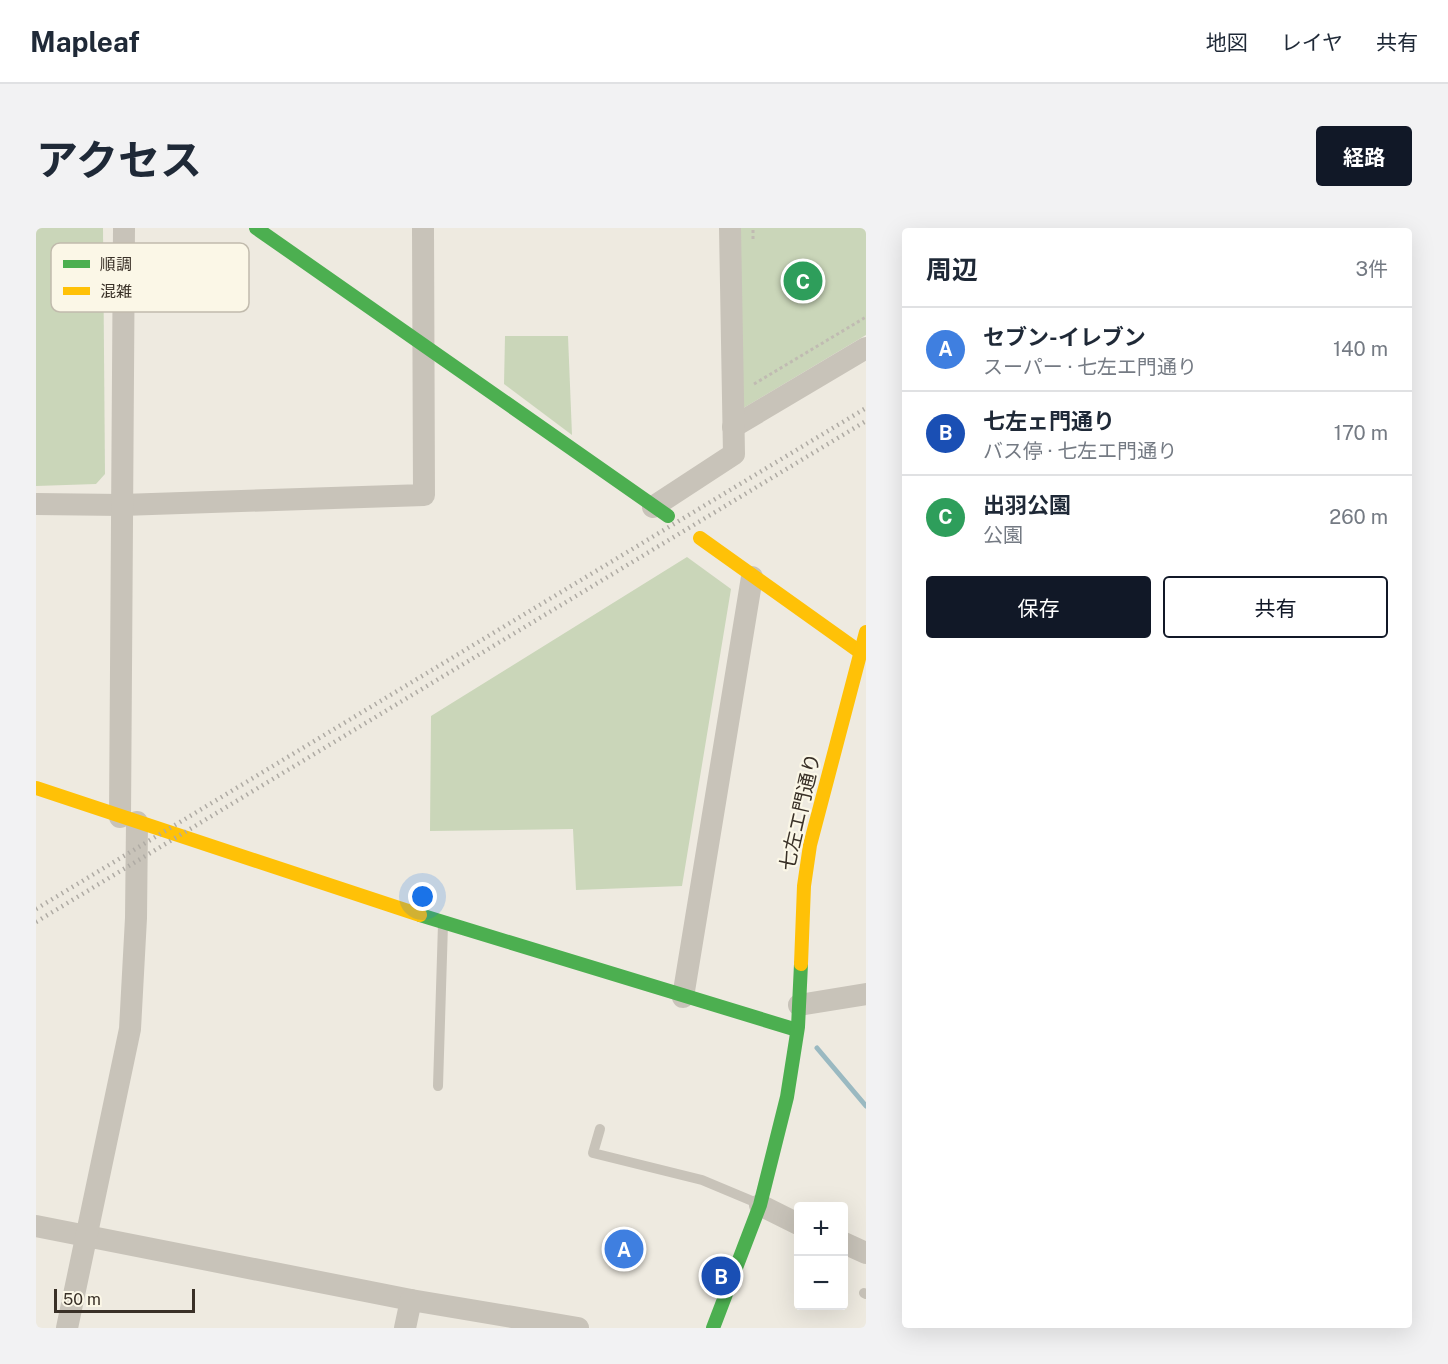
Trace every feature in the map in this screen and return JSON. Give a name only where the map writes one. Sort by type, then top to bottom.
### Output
[{"type":"street","points":[[124,228],[124,243]]},
{"type":"street","points":[[256,228],[660,512],[734,454],[730,228]]},
{"type":"street","points":[[36,504],[122,505],[424,495],[423,228]]},
{"type":"street","points":[[67,1328],[130,1029],[136,918],[129,819],[122,505],[123,312]]},
{"type":"street","points":[[733,427],[866,348]]},
{"type":"street","points":[[700,538],[860,652]]},
{"type":"street","points":[[684,997],[752,577]]},
{"type":"street","name":"七左エ門通り","points":[[797,1030],[804,886],[810,845],[866,632]]},
{"type":"street","points":[[36,788],[443,921],[797,1030],[787,1097],[760,1205],[719,1326]]},
{"type":"street","points":[[799,1005],[866,994]]},
{"type":"street","points":[[760,1205],[794,1222]]},
{"type":"street","points":[[36,1226],[411,1300],[578,1328]]},
{"type":"street","points":[[848,1245],[866,1252]]},
{"type":"street","points":[[405,1328],[411,1300]]},
{"type":"lane","points":[[438,1086],[443,921]]},
{"type":"lane","points":[[600,1129],[593,1153],[702,1180],[760,1205]]},
{"type":"path","points":[[752,384],[866,317]]},
{"type":"green space","points":[[36,228],[103,228],[103,243],[51,243],[51,312],[104,312],[105,474],[96,484],[36,486]]},
{"type":"green space","points":[[740,228],[866,228],[866,335],[740,410]]},
{"type":"green space","points":[[505,336],[568,336],[572,435],[504,384]]},
{"type":"green space","points":[[687,557],[731,589],[682,886],[576,890],[573,829],[430,831],[431,716]]},
{"type":"waterway","points":[[817,1048],[866,1106]]},
{"type":"railway","points":[[36,909],[866,408]]},
{"type":"railway","points":[[36,922],[866,421]]},
{"type":"traffic: fast","points":[[256,228],[668,516]]},
{"type":"traffic: fast","points":[[420,915],[797,1030]]},
{"type":"traffic: fast","points":[[713,1328],[760,1205],[787,1097],[798,1027],[801,964]]},
{"type":"traffic: slow","points":[[700,538],[860,652]]},
{"type":"traffic: slow","points":[[801,964],[804,886],[810,845],[866,632]]},
{"type":"traffic: slow","points":[[36,788],[420,915]]},
{"type":"place","name":"出羽公園","points":[[803,281]]},
{"type":"place","name":"セブン-イレブン","points":[[624,1249]]},
{"type":"place","name":"七左ェ門通り","points":[[721,1276]]}]
